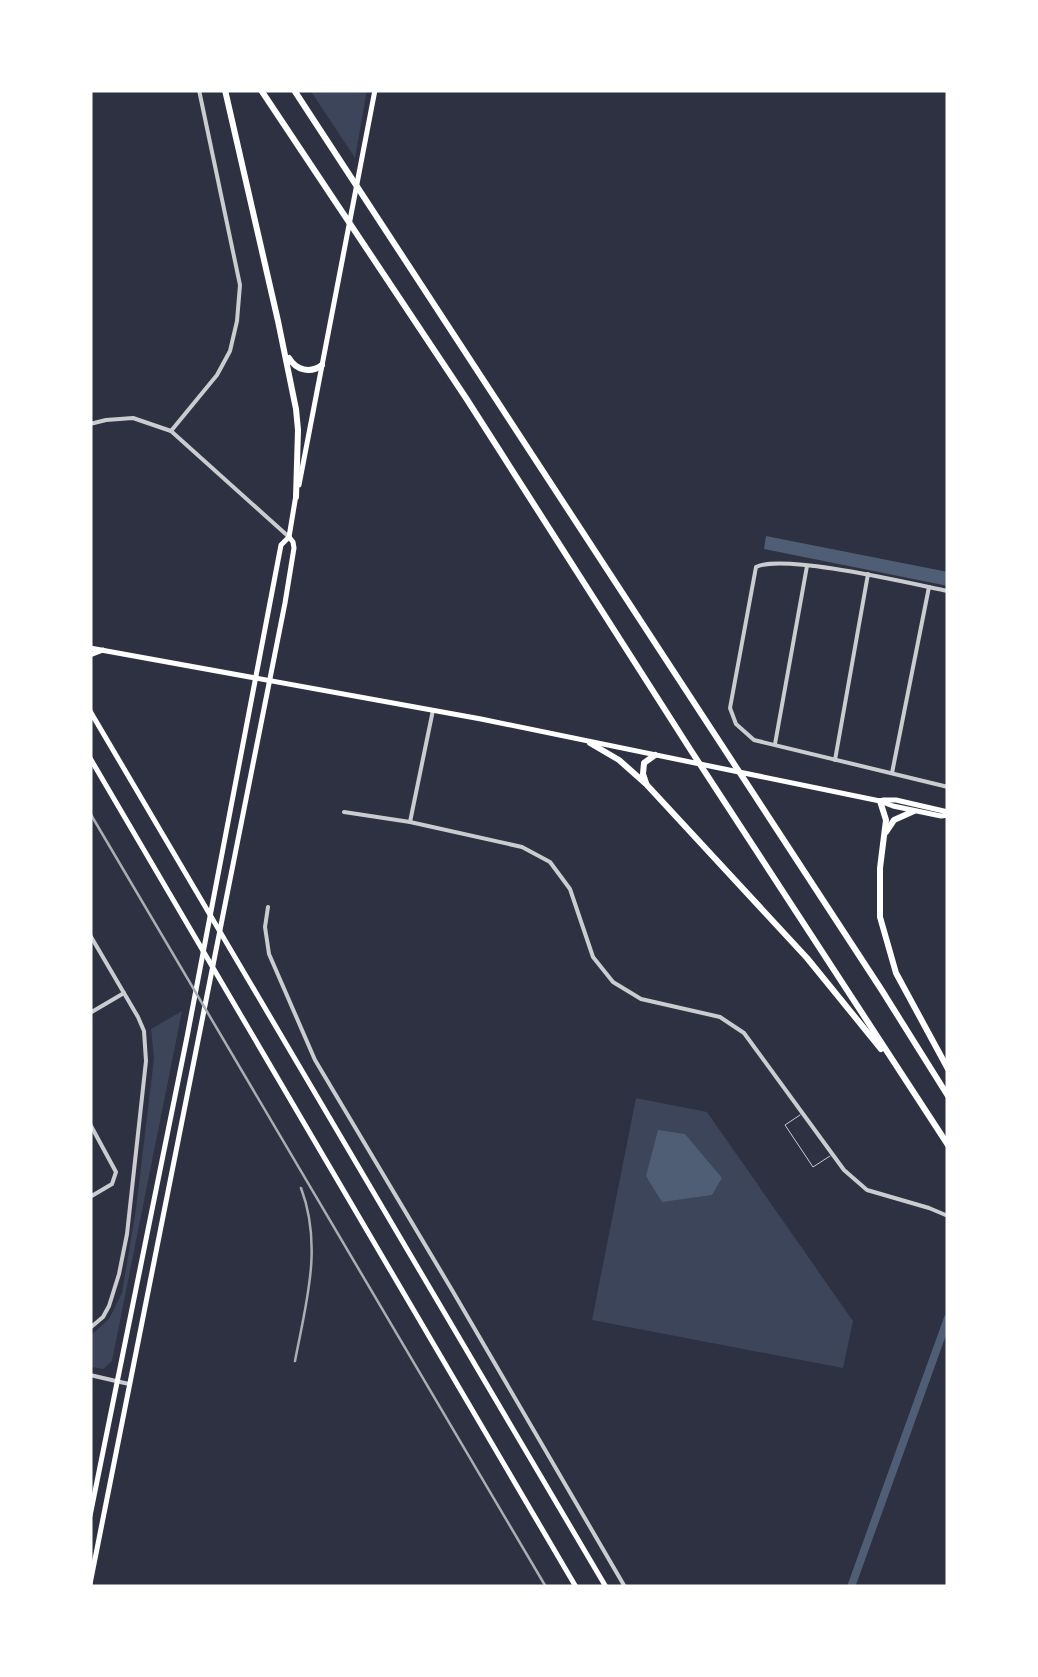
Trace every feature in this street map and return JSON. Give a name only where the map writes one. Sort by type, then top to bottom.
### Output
[{"type":"highway","points":[[225,90],[298,420],[296,498]]},
{"type":"highway","points":[[261,90],[466,398],[948,1145]]},
{"type":"highway","points":[[294,90],[948,1096]]},
{"type":"highway","points":[[284,348],[296,367],[309,370],[322,365]]},
{"type":"highway","points":[[590,742],[646,784],[807,958],[902,1074]]},
{"type":"highway","points":[[646,784],[644,763],[655,755]]},
{"type":"highway","points":[[880,800],[886,820],[880,868],[880,917],[896,974],[948,1069]]},
{"type":"highway","points":[[885,834],[894,820],[914,811]]},
{"type":"main road","points":[[90,1516],[216,891],[281,545],[288,537],[376,90]]},
{"type":"main road","points":[[90,1584],[269,681],[294,548],[288,537]]},
{"type":"main road","points":[[90,651],[102,650],[433,710],[948,813]]},
{"type":"main road","points":[[90,711],[606,1587]]},
{"type":"main road","points":[[90,758],[576,1587]]},
{"type":"main road","points":[[880,800],[914,811],[942,816],[948,813]]},
{"type":"street","points":[[171,430],[217,375],[230,351],[237,321],[240,284],[199,90]]},
{"type":"street","points":[[90,424],[133,418],[171,430],[288,537]]},
{"type":"street","points":[[948,591],[807,566],[774,562],[756,566],[730,708],[736,724],[754,740],[948,786]]},
{"type":"street","points":[[774,746],[807,566]]},
{"type":"street","points":[[835,760],[868,574]]},
{"type":"street","points":[[892,773],[929,587]]},
{"type":"street","points":[[410,822],[433,710]]},
{"type":"street","points":[[344,812],[522,847],[550,862],[570,889],[593,957],[613,982],[641,999],[720,1017],[744,1034],[844,1170],[867,1190],[948,1216]]},
{"type":"street","points":[[268,908],[265,927],[269,954],[314,1060],[625,1587]]},
{"type":"street","points":[[90,935],[138,1017],[146,1045],[142,1114],[120,1274],[103,1317],[90,1328]]},
{"type":"street","points":[[90,1013],[124,993]]},
{"type":"street","points":[[90,1124],[115,1166],[116,1177],[112,1184],[90,1196]]},
{"type":"street","points":[[90,1375],[130,1384]]},
{"type":"lane","points":[[803,1114],[785,1125],[814,1166],[833,1155]]},
{"type":"shaded area","points":[[310,90],[367,90],[355,158]]},
{"type":"shaded area","points":[[766,536],[948,572],[948,586],[764,549]]},
{"type":"shaded area","points":[[182,1011],[112,1361],[103,1369],[92,1367],[90,1336],[109,1319],[122,1293],[154,1058],[151,1029]]},
{"type":"shaded area","points":[[636,1098],[707,1112],[853,1321],[843,1368],[592,1320]]},
{"type":"shaded area","points":[[658,1130],[685,1134],[722,1178],[712,1195],[662,1202],[646,1176]]},
{"type":"waterway","points":[[851,1587],[948,1318]]},
{"type":"railway","points":[[90,813],[546,1587]]},
{"type":"railway","points":[[295,1361],[312,1253],[308,1210],[301,1188]]}]
